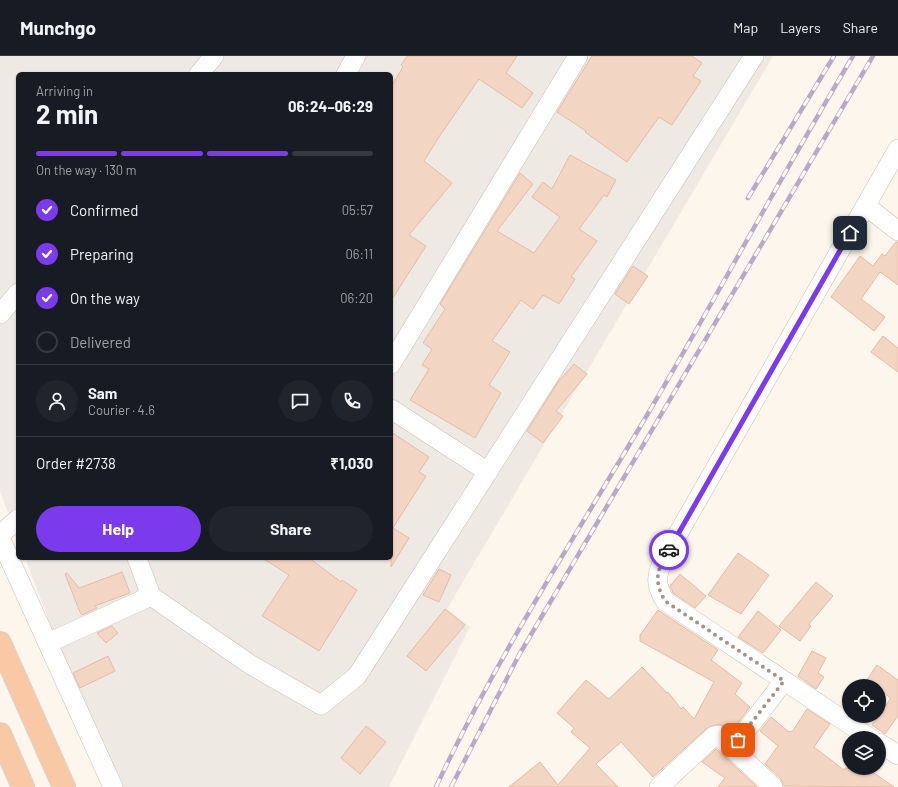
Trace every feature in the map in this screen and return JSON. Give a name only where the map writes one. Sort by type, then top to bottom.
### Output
[{"type":"highway","points":[[0,643],[64,787]]},
{"type":"highway","points":[[0,734],[23,787]]},
{"type":"street","points":[[201,72],[214,56]]},
{"type":"street","points":[[347,72],[356,56]]},
{"type":"street","points":[[393,361],[578,56]]},
{"type":"street","points":[[138,560],[151,596],[251,665],[321,705],[357,676],[754,56]]},
{"type":"street","points":[[859,731],[665,601],[658,588],[658,573],[667,553],[898,149]]},
{"type":"street","points":[[866,206],[898,231]]},
{"type":"street","points":[[0,314],[16,295]]},
{"type":"street","points":[[393,411],[488,472]]},
{"type":"street","points":[[16,521],[0,537],[113,787]]},
{"type":"street","points":[[48,643],[151,596]]},
{"type":"street","points":[[732,749],[784,681]]},
{"type":"street","points":[[659,787],[714,736],[718,735],[768,785]]},
{"type":"street","points":[[886,747],[898,755]]},
{"type":"shaded area","points":[[0,56],[773,56],[447,609],[470,627],[389,787],[112,787],[26,560],[393,560],[393,72],[16,72],[16,534],[0,491]]},
{"type":"building","points":[[407,56],[517,56],[506,73],[533,93],[522,108],[479,79],[439,137],[424,161],[452,183],[409,235],[426,246],[393,298],[393,84],[403,67],[401,65]]},
{"type":"building","points":[[592,56],[692,56],[702,63],[693,76],[701,81],[672,125],[659,117],[627,162],[585,132],[586,131],[557,112]]},
{"type":"building","points":[[570,155],[616,180],[607,197],[604,195],[579,229],[597,241],[571,277],[575,279],[559,304],[543,295],[533,309],[521,300],[492,341],[510,352],[489,385],[501,393],[475,438],[410,400],[429,369],[422,365],[432,349],[423,343],[445,309],[440,304],[520,173],[533,184],[497,231],[534,253],[560,217],[532,197],[543,182],[552,189]]},
{"type":"building","points":[[896,242],[898,242],[898,285],[880,272],[861,299],[885,317],[874,331],[831,297],[860,256],[873,266],[882,254],[885,256]]},
{"type":"building","points":[[633,266],[648,276],[629,304],[615,294]]},
{"type":"building","points":[[883,336],[898,348],[898,372],[871,352]]},
{"type":"building","points":[[574,364],[587,374],[556,411],[563,416],[543,443],[527,431],[558,382]]},
{"type":"building","points":[[393,433],[429,457],[419,472],[426,476],[393,528]]},
{"type":"building","points":[[393,528],[409,538],[391,567],[391,560],[393,560]]},
{"type":"building","points":[[738,553],[769,575],[741,614],[708,595]]},
{"type":"building","points":[[265,560],[312,560],[341,582],[342,580],[357,590],[319,651],[262,616],[289,575]]},
{"type":"building","points":[[439,569],[451,575],[439,602],[423,595]]},
{"type":"building","points":[[122,572],[130,593],[95,606],[97,608],[82,615],[65,574],[67,573],[79,588]]},
{"type":"building","points":[[680,574],[706,596],[695,608],[673,593],[670,586]]},
{"type":"building","points":[[816,582],[833,596],[809,624],[811,626],[800,641],[779,626]]},
{"type":"building","points":[[445,609],[465,625],[426,671],[407,656]]},
{"type":"building","points":[[658,610],[718,650],[711,660],[742,683],[735,694],[750,707],[731,732],[720,724],[707,728],[653,777],[621,742],[596,764],[618,787],[509,787],[540,762],[558,785],[590,748],[571,732],[574,728],[557,713],[586,680],[609,699],[642,667],[667,693],[668,692],[681,709],[683,707],[694,719],[714,682],[640,641],[640,635]]},
{"type":"building","points":[[758,611],[781,630],[763,653],[738,637]]},
{"type":"building","points":[[112,626],[118,633],[106,643],[97,633]]},
{"type":"building","points":[[812,651],[826,658],[818,673],[824,677],[816,689],[798,676]]},
{"type":"building","points":[[108,656],[115,671],[80,688],[73,673]]},
{"type":"building","points":[[877,665],[898,680],[898,716],[886,733],[886,731],[881,731],[872,725],[873,723],[886,723],[886,705],[891,698],[886,695],[886,679],[867,679]]},
{"type":"building","points":[[807,709],[830,724],[814,747],[842,768],[842,775],[877,775],[894,787],[784,786],[781,779],[765,764],[778,746],[760,731],[771,717],[789,732],[792,732]]},
{"type":"building","points":[[366,726],[386,742],[360,774],[341,758]]},
{"type":"building","points":[[716,749],[757,787],[718,787],[725,778],[702,762]]},
{"type":"railway","points":[[748,198],[834,56]]},
{"type":"railway","points":[[436,787],[460,738],[512,641],[653,405],[853,56]]},
{"type":"railway","points":[[451,787],[519,655],[873,56]]},
{"type":"way so far","points":[[669,550],[658,573],[658,588],[665,601],[784,681],[738,740]]},
{"type":"route","points":[[669,550],[850,233]]}]
